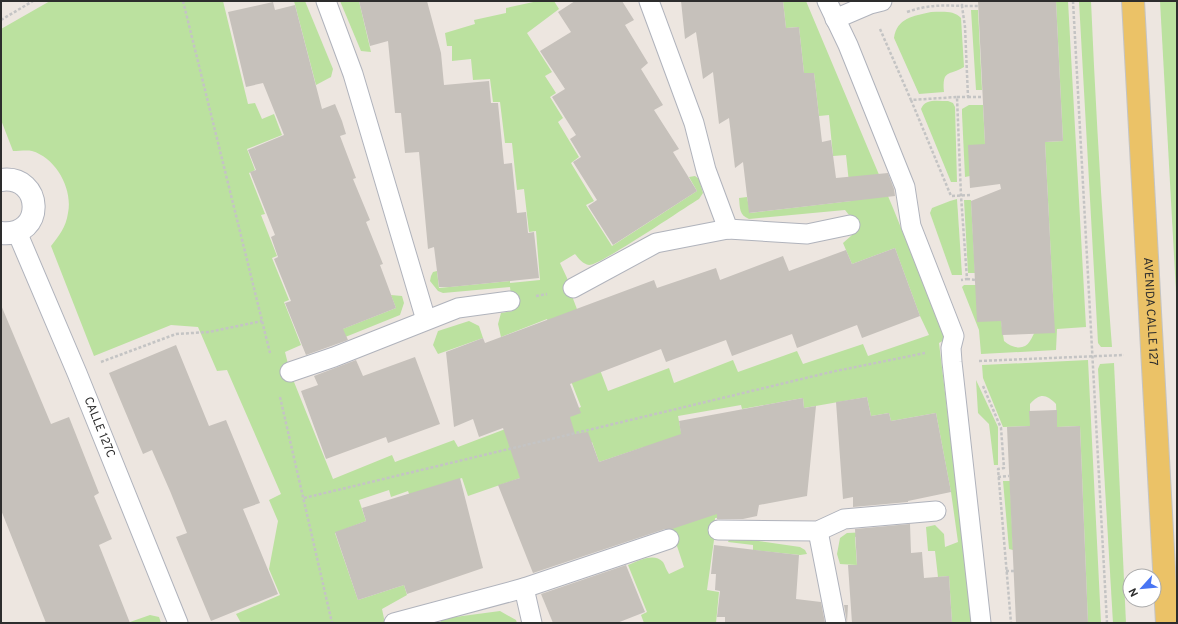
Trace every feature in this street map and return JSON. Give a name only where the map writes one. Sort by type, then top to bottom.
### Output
[{"type":"main road","name":"AVENIDA CALLE 127","points":[[1132,1],[1167,623]]},
{"type":"street","points":[[1,180],[14,180],[26,188],[32,195],[34,203],[34,212],[31,221],[25,228],[9,233]]},
{"type":"lane","points":[[326,1],[353,74],[426,320]]},
{"type":"lane","points":[[650,1],[694,123],[706,170],[728,229]]},
{"type":"lane","points":[[827,1],[848,45],[905,186],[911,226],[954,336],[952,355],[981,623]]},
{"type":"lane","points":[[835,19],[870,4],[882,1]]},
{"type":"lane","points":[[573,288],[656,243],[728,229],[807,234],[850,225]]},
{"type":"lane","name":"CALLE 127C","points":[[9,233],[77,373],[178,623]]},
{"type":"lane","points":[[290,372],[334,357],[458,308],[510,301]]},
{"type":"lane","points":[[718,530],[818,531],[844,519],[936,511]]},
{"type":"lane","points":[[818,531],[836,623]]},
{"type":"lane","points":[[394,623],[524,588],[669,539]]},
{"type":"lane","points":[[524,588],[532,623]]},
{"type":"path","points":[[1,20],[33,1]]},
{"type":"path","points":[[183,1],[270,355]]},
{"type":"path","points":[[962,1],[965,26],[968,97]]},
{"type":"path","points":[[1074,1],[1107,623]]},
{"type":"path","points":[[904,13],[936,4],[978,6]]},
{"type":"path","points":[[878,24],[951,196],[971,195]]},
{"type":"path","points":[[957,97],[960,196],[967,279]]},
{"type":"path","points":[[911,100],[983,97]]},
{"type":"path","points":[[957,280],[976,280]]},
{"type":"path","points":[[510,301],[573,288]]},
{"type":"path","points":[[77,373],[102,361],[176,334],[209,332],[262,321]]},
{"type":"path","points":[[978,353],[979,366]]},
{"type":"path","points":[[304,498],[831,372],[952,355],[978,361],[1152,354]]},
{"type":"path","points":[[983,384],[1001,428],[1004,468],[998,469],[998,477],[1011,623]]},
{"type":"path","points":[[279,391],[332,623]]},
{"type":"path","points":[[998,477],[1010,476]]},
{"type":"path","points":[[1006,571],[1014,571]]},
{"type":"green space","points":[[50,1],[223,1],[248,104],[255,103],[262,119],[274,114],[282,135],[247,149],[255,170],[249,173],[265,214],[261,215],[277,256],[272,258],[289,300],[284,302],[301,345],[285,352],[290,372],[333,479],[392,455],[395,462],[454,440],[458,447],[516,425],[519,431],[581,407],[547,319],[501,337],[498,324],[501,313],[513,311],[510,287],[443,293],[438,291],[430,281],[433,272],[437,271],[439,288],[510,281],[510,283],[540,280],[536,231],[529,232],[524,189],[517,190],[512,143],[505,143],[500,102],[493,102],[490,79],[473,80],[471,59],[452,61],[452,46],[447,46],[445,33],[475,24],[474,20],[506,13],[506,8],[538,1],[554,1],[559,9],[527,33],[552,72],[545,76],[556,93],[550,97],[563,118],[558,122],[579,157],[571,163],[594,201],[586,205],[612,246],[697,191],[689,177],[695,176],[699,179],[703,193],[699,199],[596,263],[589,265],[581,261],[575,254],[560,263],[567,278],[572,296],[608,391],[669,368],[674,383],[733,360],[738,372],[797,351],[803,364],[863,344],[868,356],[929,335],[920,316],[895,248],[852,264],[843,243],[852,235],[849,215],[845,210],[749,219],[743,215],[741,211],[739,198],[747,197],[750,213],[851,201],[846,155],[833,156],[829,115],[819,116],[814,73],[804,73],[799,27],[786,28],[783,1],[806,1],[946,339],[939,343],[973,623],[952,623],[949,576],[938,577],[935,551],[928,551],[926,527],[935,525],[944,534],[945,547],[958,542],[951,492],[936,413],[891,421],[889,413],[871,416],[867,397],[804,408],[803,398],[742,409],[741,405],[678,416],[695,507],[730,517],[715,518],[714,540],[707,590],[719,592],[716,623],[644,623],[641,615],[647,612],[628,565],[646,558],[655,558],[663,562],[669,574],[684,567],[644,447],[599,462],[592,442],[576,448],[520,478],[468,496],[462,478],[453,481],[415,510],[408,491],[391,497],[389,490],[359,500],[366,521],[335,533],[358,600],[404,585],[407,595],[382,609],[385,623],[241,623],[236,614],[280,595],[269,569],[278,521],[269,500],[281,494],[227,370],[217,371],[198,327],[171,325],[94,356],[51,246],[57,239],[66,223],[69,204],[65,185],[55,167],[41,155],[32,151],[13,151],[1,120],[1,29]]},
{"type":"green space","points":[[294,1],[305,1],[333,69],[331,77],[316,85]]},
{"type":"green space","points":[[340,1],[359,1],[371,52],[361,51]]},
{"type":"green space","points":[[1056,1],[1068,1],[1086,327],[1057,329],[1056,350],[981,354],[979,330],[962,287],[964,285],[976,285],[1001,321],[1004,341],[1014,347],[1025,346],[1031,340],[1035,332],[1054,316],[1045,142],[1063,141]]},
{"type":"green space","points":[[1079,1],[1091,1],[1100,174],[1112,347],[1101,347],[1098,343]]},
{"type":"green space","points":[[1160,1],[1177,1],[1177,310]]},
{"type":"green space","points":[[971,10],[978,10],[982,90],[976,90]]},
{"type":"green space","points":[[931,12],[951,13],[958,15],[961,18],[964,67],[945,76],[944,92],[919,94],[894,38],[896,31],[902,22],[912,17]]},
{"type":"green space","points":[[948,101],[953,103],[955,107],[957,182],[951,182],[921,109],[923,105],[929,102]]},
{"type":"green space","points":[[969,105],[983,105],[985,144],[970,176],[965,177],[962,109]]},
{"type":"green space","points":[[957,199],[962,275],[952,275],[930,213],[932,208]]},
{"type":"green space","points":[[964,200],[971,200],[975,273],[968,273]]},
{"type":"green space","points":[[391,295],[402,296],[404,303],[400,315],[308,352],[302,345],[396,308]]},
{"type":"green space","points":[[469,321],[479,326],[483,338],[438,354],[433,345],[438,331]]},
{"type":"green space","points":[[1088,360],[1101,623],[1088,623],[1080,426],[1057,427],[1056,404],[1049,398],[1043,396],[1037,398],[1030,404],[1030,426],[1003,427],[983,378],[982,365]]},
{"type":"green space","points":[[1114,363],[1123,568],[1122,568],[1122,608],[1125,608],[1126,623],[1113,623],[1098,369],[1100,364]]},
{"type":"green space","points":[[976,380],[998,427],[998,465],[994,465],[989,424],[978,413]]},
{"type":"green space","points":[[1003,481],[1010,481],[1013,550],[1009,549]]},
{"type":"green space","points":[[890,531],[891,535],[855,537],[857,565],[840,564],[837,554],[840,538],[847,533]]},
{"type":"green space","points":[[730,537],[800,547],[805,550],[807,554],[800,555],[753,550],[753,545],[728,542]]},
{"type":"green space","points":[[500,611],[516,620],[517,623],[441,623],[440,619]]},
{"type":"green space","points":[[150,615],[159,617],[161,623],[130,622]]},
{"type":"building","points":[[359,1],[427,1],[441,53],[444,85],[489,81],[491,103],[498,103],[504,164],[512,163],[517,213],[526,212],[528,233],[534,232],[539,278],[439,287],[434,247],[428,249],[419,152],[405,153],[401,113],[395,113],[388,41],[370,46]]},
{"type":"building","points":[[575,1],[622,1],[634,20],[625,25],[648,63],[641,69],[663,105],[654,110],[679,149],[673,152],[697,191],[613,245],[588,206],[597,200],[573,162],[581,157],[570,139],[576,135],[552,97],[565,89],[540,51],[571,32],[558,12]]},
{"type":"building","points":[[681,1],[783,1],[786,28],[799,27],[804,73],[814,73],[822,142],[831,140],[836,178],[888,173],[895,196],[749,213],[743,162],[735,168],[729,118],[719,124],[713,72],[703,79],[696,32],[685,39]]},
{"type":"building","points":[[978,1],[1056,1],[1063,141],[1045,142],[1055,333],[1002,335],[1001,321],[977,322],[971,201],[1001,189],[1000,184],[970,188],[968,145],[985,144]]},
{"type":"building","points":[[273,2],[275,10],[295,5],[322,109],[335,104],[342,121],[346,134],[340,136],[356,178],[353,179],[370,220],[366,222],[383,264],[380,265],[396,308],[343,329],[348,340],[306,355],[285,303],[291,301],[274,259],[278,257],[271,237],[275,235],[250,172],[256,170],[248,150],[284,135],[263,83],[246,87],[228,12]]},
{"type":"building","points":[[895,248],[920,316],[862,338],[857,325],[797,348],[792,334],[732,356],[726,340],[666,362],[661,349],[570,384],[581,413],[570,417],[575,434],[588,432],[599,462],[681,434],[679,421],[803,398],[804,408],[816,406],[807,496],[759,505],[757,516],[743,519],[717,519],[717,514],[672,529],[665,529],[533,573],[498,485],[520,478],[503,428],[479,437],[473,419],[454,427],[446,352],[483,338],[485,343],[654,280],[657,288],[716,268],[720,280],[783,256],[789,271],[846,250],[852,264]]},
{"type":"building","points":[[1,305],[51,424],[69,417],[99,493],[94,496],[112,539],[99,545],[130,623],[46,623],[1,510]]},
{"type":"building","points":[[176,345],[209,426],[226,420],[260,503],[243,509],[278,594],[211,621],[176,537],[187,533],[170,491],[152,450],[143,454],[109,373]]},
{"type":"building","points":[[415,357],[440,424],[388,443],[386,437],[326,459],[301,391],[318,385],[314,376],[356,360],[363,376]]},
{"type":"building","points":[[867,397],[871,416],[889,413],[891,421],[936,413],[951,492],[908,502],[853,507],[853,497],[843,499],[836,402]]},
{"type":"building","points":[[1057,410],[1057,427],[1080,426],[1088,623],[1016,623],[1007,427],[1030,426],[1029,411]]},
{"type":"building","points":[[460,478],[483,568],[407,594],[404,585],[358,600],[335,532],[366,521],[362,508]]},
{"type":"building","points":[[910,524],[911,553],[922,552],[924,578],[949,576],[952,623],[852,623],[848,565],[857,565],[855,529]]},
{"type":"building","points":[[714,545],[799,555],[796,599],[821,602],[825,623],[725,623],[725,617],[717,617],[720,591],[715,590],[716,574],[711,574]]},
{"type":"building","points":[[626,565],[645,612],[617,623],[553,623],[541,594]]},
{"type":"building","points":[[844,605],[848,605],[847,623]]}]
